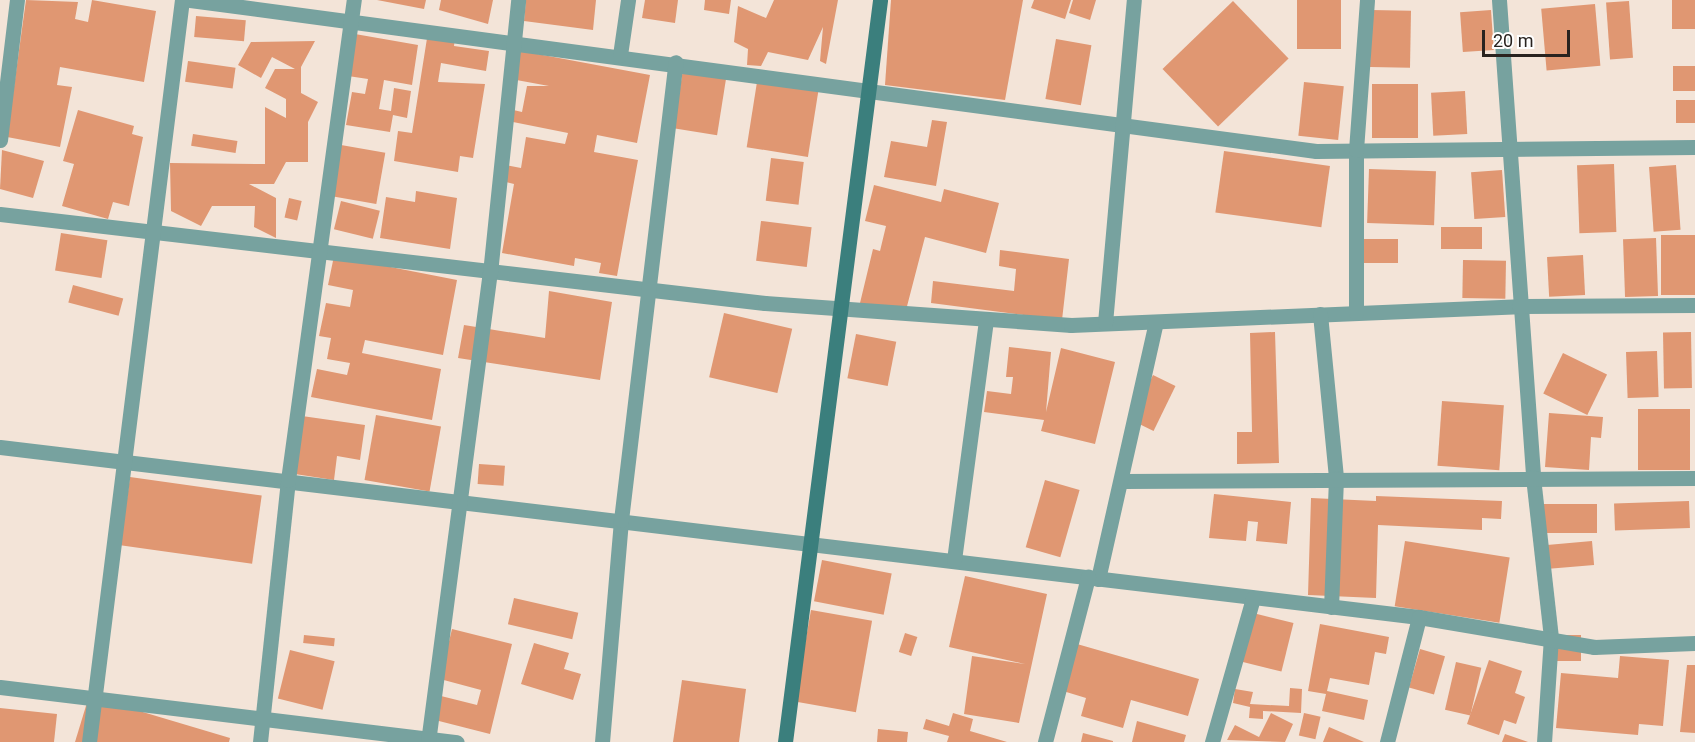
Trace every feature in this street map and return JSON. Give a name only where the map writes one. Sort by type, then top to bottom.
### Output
[{"type":"street","points":[[0,140],[17,0]]},
{"type":"street","points":[[89,742],[128,463],[182,0]]},
{"type":"street","points":[[190,0],[512,40],[676,62],[870,92],[1316,151],[1695,147]]},
{"type":"street","points":[[260,742],[288,480],[354,0]]},
{"type":"street","points":[[428,741],[490,273],[512,40],[518,0]]},
{"type":"street","points":[[620,55],[628,0]]},
{"type":"street","points":[[785,742],[844,310],[880,0]]},
{"type":"street","points":[[1105,323],[1126,127],[1134,0]]},
{"type":"street","points":[[1356,313],[1356,150],[1367,0]]},
{"type":"street","points":[[1499,0],[1519,306],[1533,477],[1551,637],[1544,742]]},
{"type":"street","points":[[602,742],[621,520],[676,62]]},
{"type":"street","points":[[0,214],[490,273],[844,310],[986,320],[1156,322],[1519,306],[1695,305]]},
{"type":"street","points":[[1320,314],[1336,478],[1331,607]]},
{"type":"street","points":[[954,560],[986,320]]},
{"type":"street","points":[[1045,742],[1124,481],[1156,322]]},
{"type":"street","points":[[0,447],[811,541],[1419,617],[1551,637],[1594,647],[1695,643]]},
{"type":"street","points":[[1124,481],[1336,478],[1695,478]]},
{"type":"street","points":[[1212,742],[1253,598]]},
{"type":"street","points":[[1387,742],[1419,617]]},
{"type":"street","points":[[0,687],[94,700],[262,718],[428,741],[457,742]]},
{"type":"building","points":[[26,0],[78,2],[75,19],[88,22],[92,0],[156,11],[144,82],[60,67],[57,85],[72,87],[60,147],[7,137]]},
{"type":"building","points":[[377,0],[426,0],[424,9]]},
{"type":"building","points":[[441,0],[493,0],[488,24],[439,10]]},
{"type":"building","points":[[526,0],[596,0],[593,30],[524,21]]},
{"type":"building","points":[[645,0],[678,0],[675,23],[642,18]]},
{"type":"building","points":[[705,0],[731,0],[729,14],[704,10]]},
{"type":"building","points":[[774,0],[838,0],[826,64],[820,61],[823,27],[808,60],[768,52],[761,66],[747,65],[748,49],[734,42],[738,6],[766,18]]},
{"type":"building","points":[[891,0],[1023,0],[1005,100],[885,85]]},
{"type":"building","points":[[1034,0],[1071,0],[1065,19],[1031,8]]},
{"type":"building","points":[[1073,0],[1096,0],[1090,20],[1069,13]]},
{"type":"building","points":[[1297,0],[1341,0],[1341,49],[1297,49]]},
{"type":"building","points":[[1672,0],[1695,0],[1695,29],[1672,29]]},
{"type":"building","points":[[1233,1],[1289,59],[1218,127],[1163,69]]},
{"type":"building","points":[[1629,1],[1633,58],[1610,59],[1606,3]]},
{"type":"building","points":[[1595,4],[1600,66],[1547,70],[1541,9]]},
{"type":"building","points":[[1371,10],[1411,11],[1410,68],[1370,67]]},
{"type":"building","points":[[1491,10],[1494,50],[1463,52],[1460,12]]},
{"type":"building","points":[[196,16],[246,20],[244,41],[194,37]]},
{"type":"building","points":[[428,32],[455,37],[454,46],[489,51],[486,71],[441,63],[438,82],[485,84],[473,158],[460,156],[458,172],[394,161],[398,131],[412,133]]},
{"type":"building","points":[[355,34],[418,45],[412,85],[384,80],[379,109],[391,111],[394,88],[411,91],[407,118],[393,115],[390,132],[346,125],[352,92],[365,94],[368,79],[348,76]]},
{"type":"building","points":[[1056,39],[1091,45],[1081,105],[1045,99]]},
{"type":"building","points":[[315,41],[301,67],[301,93],[318,102],[308,122],[308,162],[286,162],[274,184],[249,184],[276,198],[276,238],[254,227],[255,206],[212,206],[201,226],[171,211],[170,163],[265,164],[265,107],[286,118],[286,99],[265,88],[275,69],[295,69],[272,57],[261,78],[238,65],[251,42]]},
{"type":"building","points":[[516,50],[650,75],[637,143],[597,135],[594,152],[638,160],[617,276],[599,273],[601,263],[575,258],[574,266],[502,253],[514,184],[498,180],[501,164],[521,168],[526,137],[565,144],[568,133],[503,120],[505,108],[522,112],[527,86],[549,86],[511,79]]},
{"type":"building","points":[[188,61],[236,68],[233,88],[185,82]]},
{"type":"building","points":[[1673,66],[1695,66],[1695,91],[1673,91]]},
{"type":"building","points":[[683,69],[726,76],[717,135],[674,128]]},
{"type":"building","points":[[757,82],[818,92],[808,157],[747,147]]},
{"type":"building","points":[[1304,82],[1344,86],[1338,140],[1298,136]]},
{"type":"building","points":[[1372,84],[1418,84],[1418,138],[1372,138]]},
{"type":"building","points":[[1465,91],[1467,134],[1433,136],[1431,93]]},
{"type":"building","points":[[1676,100],[1695,100],[1695,123],[1676,123]]},
{"type":"building","points":[[78,110],[134,126],[132,134],[143,137],[129,206],[113,202],[108,219],[62,206],[74,164],[63,161]]},
{"type":"building","points":[[932,120],[947,122],[936,186],[884,177],[891,141],[927,147]]},
{"type":"building","points":[[193,134],[237,141],[236,153],[191,146]]},
{"type":"building","points":[[341,145],[385,153],[376,204],[332,196]]},
{"type":"building","points":[[2,150],[44,161],[33,198],[0,189]]},
{"type":"building","points":[[1224,151],[1330,166],[1321,227],[1215,212]]},
{"type":"building","points":[[771,158],[804,162],[799,205],[766,201]]},
{"type":"building","points":[[1614,164],[1616,232],[1579,233],[1577,165]]},
{"type":"building","points":[[1676,165],[1681,230],[1654,232],[1649,167]]},
{"type":"building","points":[[1369,169],[1436,171],[1434,225],[1367,223]]},
{"type":"building","points":[[1502,170],[1505,217],[1474,219],[1471,172]]},
{"type":"building","points":[[874,185],[941,202],[944,189],[999,203],[986,253],[925,237],[905,314],[860,303],[873,249],[880,251],[886,226],[865,221]]},
{"type":"building","points":[[416,191],[457,198],[450,249],[380,238],[386,197],[415,202]]},
{"type":"building","points":[[289,198],[302,201],[297,220],[285,217]]},
{"type":"building","points":[[341,201],[380,211],[373,239],[334,229]]},
{"type":"building","points":[[761,221],[812,227],[807,267],[756,261]]},
{"type":"building","points":[[1441,227],[1482,227],[1482,249],[1441,249]]},
{"type":"building","points":[[61,233],[107,240],[101,278],[55,271]]},
{"type":"building","points":[[1661,235],[1695,235],[1695,295],[1661,295]]},
{"type":"building","points":[[1656,238],[1658,296],[1625,297],[1623,239]]},
{"type":"building","points":[[1363,239],[1398,239],[1398,263],[1363,263]]},
{"type":"building","points":[[1000,250],[1069,259],[1062,320],[931,303],[933,281],[1014,291],[1016,269],[999,266]]},
{"type":"building","points":[[1583,255],[1585,295],[1549,297],[1547,257]]},
{"type":"building","points":[[334,256],[457,280],[443,355],[365,340],[362,353],[441,369],[432,420],[311,397],[317,369],[347,375],[350,363],[327,359],[331,338],[319,336],[326,303],[350,307],[353,290],[328,285]]},
{"type":"building","points":[[1463,260],[1506,261],[1505,299],[1462,298]]},
{"type":"building","points":[[73,285],[123,298],[119,316],[68,302]]},
{"type":"building","points":[[549,291],[612,302],[600,380],[458,358],[464,325],[545,338]]},
{"type":"building","points":[[724,313],[792,329],[777,393],[709,377]]},
{"type":"building","points":[[1275,332],[1279,463],[1237,464],[1237,432],[1252,432],[1250,333]]},
{"type":"building","points":[[1663,332],[1691,332],[1692,388],[1664,388]]},
{"type":"building","points":[[856,334],[896,342],[888,386],[847,378]]},
{"type":"building","points":[[1009,347],[1051,352],[1046,412],[1061,348],[1115,362],[1095,444],[1041,431],[1044,420],[984,412],[987,391],[1011,394],[1013,377],[1006,377]]},
{"type":"building","points":[[1657,351],[1659,397],[1628,398],[1626,352]]},
{"type":"building","points":[[1563,353],[1607,374],[1587,415],[1543,393]]},
{"type":"building","points":[[1153,375],[1175,386],[1154,431],[1131,420]]},
{"type":"building","points":[[1442,401],[1504,405],[1499,470],[1437,466]]},
{"type":"building","points":[[1638,409],[1690,409],[1690,470],[1638,470]]},
{"type":"building","points":[[1549,413],[1603,417],[1601,438],[1591,437],[1589,470],[1545,467]]},
{"type":"building","points":[[376,415],[441,426],[430,491],[365,480]]},
{"type":"building","points":[[302,416],[365,425],[360,460],[337,456],[334,480],[295,474]]},
{"type":"building","points":[[479,464],[505,466],[504,486],[478,484]]},
{"type":"building","points":[[130,477],[262,496],[252,564],[120,545]]},
{"type":"building","points":[[1045,480],[1080,490],[1060,557],[1026,547]]},
{"type":"building","points":[[1214,494],[1291,502],[1287,544],[1256,541],[1258,522],[1248,521],[1246,541],[1209,538]]},
{"type":"building","points":[[1376,496],[1502,501],[1501,519],[1482,518],[1482,530],[1378,525],[1376,598],[1308,595],[1311,498],[1376,501]]},
{"type":"building","points":[[1689,501],[1690,528],[1615,531],[1614,504]]},
{"type":"building","points":[[1542,504],[1597,504],[1597,533],[1542,533]]},
{"type":"building","points":[[1405,541],[1510,558],[1499,623],[1395,606]]},
{"type":"building","points":[[1592,541],[1594,565],[1546,569],[1544,545]]},
{"type":"building","points":[[822,560],[892,574],[884,615],[814,601]]},
{"type":"building","points":[[965,576],[1047,594],[1019,723],[964,714],[972,656],[1025,664],[949,647]]},
{"type":"building","points":[[514,598],[578,613],[572,639],[508,624]]},
{"type":"building","points":[[811,610],[872,621],[856,712],[795,702]]},
{"type":"building","points":[[1245,611],[1294,623],[1281,672],[1233,660]]},
{"type":"building","points":[[1320,624],[1389,637],[1386,654],[1375,652],[1369,685],[1330,678],[1327,691],[1368,700],[1364,720],[1322,711],[1326,694],[1308,691]]},
{"type":"building","points":[[452,629],[512,644],[490,734],[435,720],[441,696],[477,705],[481,690],[440,679]]},
{"type":"building","points":[[905,633],[917,637],[911,656],[899,652]]},
{"type":"building","points":[[304,635],[335,638],[334,646],[303,643]]},
{"type":"building","points":[[1550,635],[1581,635],[1581,661],[1550,661]]},
{"type":"building","points":[[534,643],[569,653],[564,669],[581,674],[573,700],[521,684]]},
{"type":"building","points":[[1077,644],[1199,679],[1188,716],[1131,700],[1123,728],[1081,716],[1086,698],[1063,691]]},
{"type":"building","points":[[1420,649],[1445,656],[1434,695],[1409,687]]},
{"type":"building","points":[[290,650],[335,661],[323,710],[278,699]]},
{"type":"building","points":[[1620,656],[1669,660],[1663,726],[1639,724],[1638,735],[1556,728],[1561,673],[1618,678]]},
{"type":"building","points":[[1489,660],[1522,671],[1515,693],[1525,697],[1516,724],[1504,720],[1499,735],[1467,724]]},
{"type":"building","points":[[1456,662],[1481,668],[1470,716],[1445,710]]},
{"type":"building","points":[[1687,665],[1695,665],[1695,733],[1680,732]]},
{"type":"building","points":[[682,680],[746,689],[739,742],[673,742]]},
{"type":"building","points":[[1290,688],[1302,689],[1301,713],[1263,711],[1263,719],[1249,718],[1250,707],[1233,703],[1235,689],[1253,692],[1250,704],[1289,706]]},
{"type":"building","points":[[89,696],[230,738],[229,742],[75,742]]},
{"type":"building","points":[[0,708],[57,714],[54,742],[0,742]]},
{"type":"building","points":[[953,713],[973,719],[970,731],[1007,742],[947,742],[949,736],[923,729],[926,719],[949,726]]},
{"type":"building","points":[[1271,713],[1293,724],[1285,742],[1227,740],[1235,725],[1259,737]]},
{"type":"building","points":[[1304,713],[1321,717],[1315,739],[1299,735]]},
{"type":"building","points":[[1137,721],[1186,735],[1184,742],[1132,742]]},
{"type":"building","points":[[1329,727],[1364,742],[1323,742]]},
{"type":"building","points":[[878,729],[908,732],[907,742],[877,742]]},
{"type":"building","points":[[1083,733],[1113,741],[1113,742],[1081,742]]},
{"type":"building","points":[[1505,734],[1528,742],[1502,742]]}]
